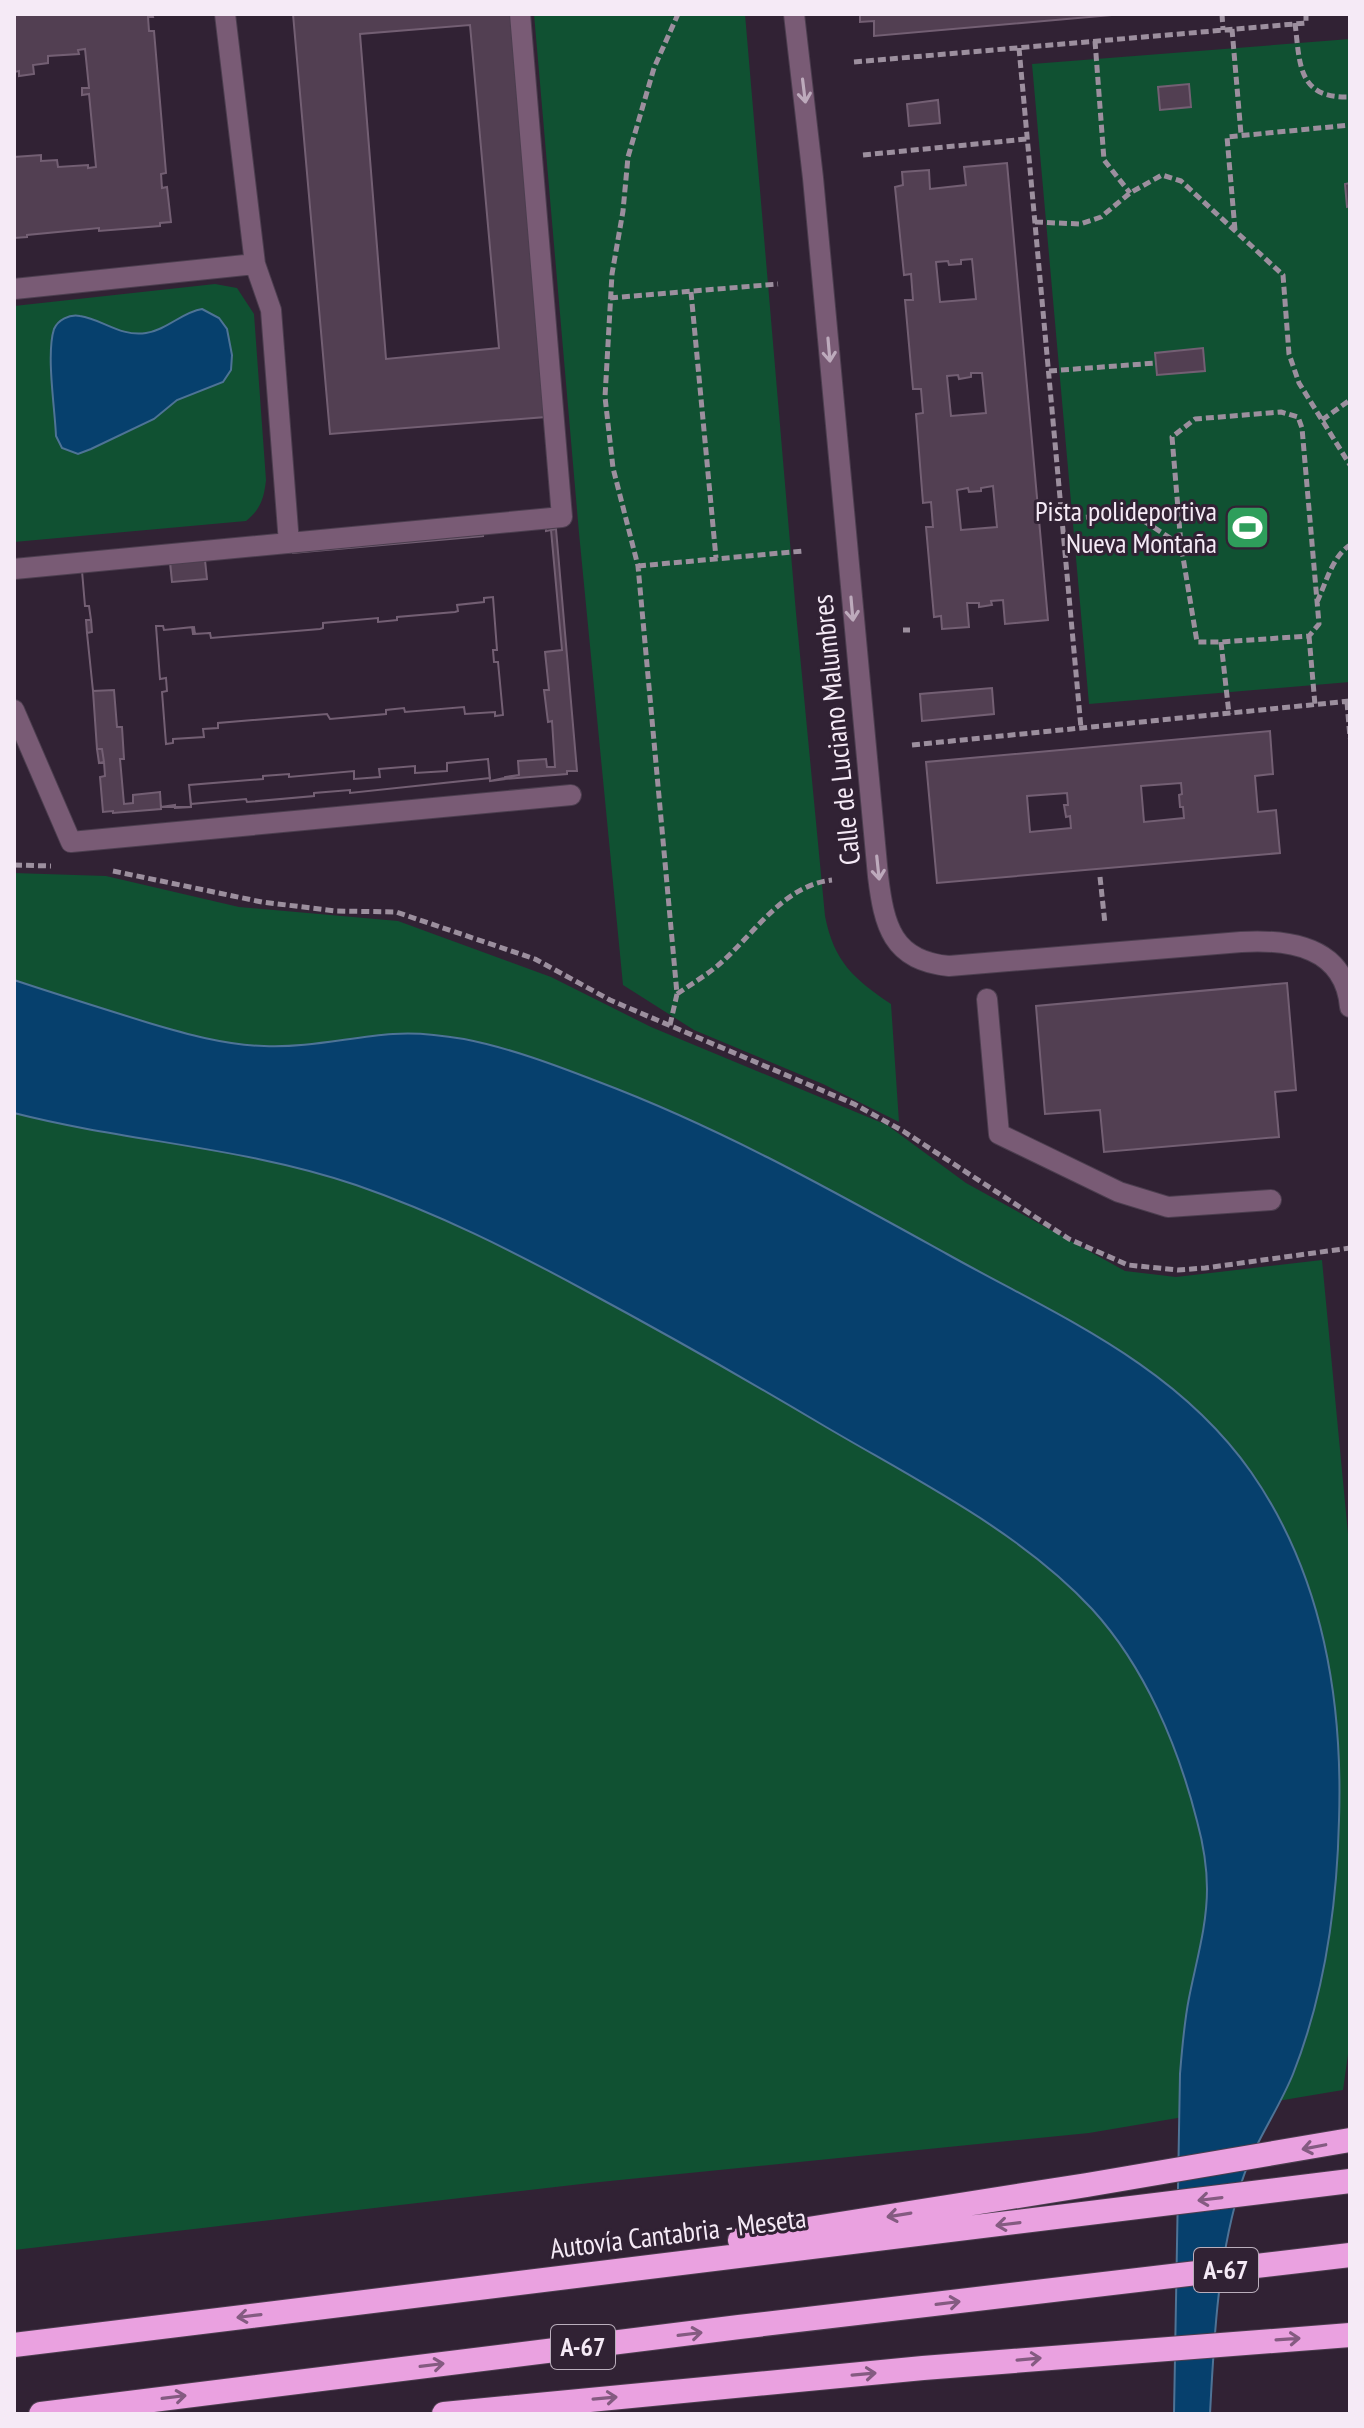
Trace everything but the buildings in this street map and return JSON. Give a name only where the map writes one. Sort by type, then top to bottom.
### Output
[{"type":"highway","points":[[288,2311],[1087,2185],[1350,2140]]},
{"type":"highway","name":"Autovía Cantabria - Meseta","points":[[14,2345],[1350,2181]]},
{"type":"highway","name":"A-67","points":[[41,2414],[739,2327],[1338,2257]]},
{"type":"highway","points":[[444,2414],[923,2368],[1350,2335]]},
{"type":"street","points":[[225,14],[255,264],[271,310],[289,543]]},
{"type":"street","points":[[14,569],[562,517],[520,14]]},
{"type":"street","name":"Calle de Luciano Malumbres","points":[[794,14],[821,265],[865,750],[881,904],[888,928],[902,948],[933,965],[964,966],[1263,941],[1299,946],[1315,951],[1339,973],[1346,984],[1350,1007]]},
{"type":"street","points":[[14,289],[255,264]]},
{"type":"street","points":[[14,710],[71,842],[571,795]]},
{"type":"street","points":[[987,999],[999,1134],[1119,1192],[1168,1207],[1271,1200]]},
{"type":"path","points":[[670,1025],[677,994],[638,566],[613,468],[605,397],[610,298],[628,157],[654,68],[678,14]]},
{"type":"path","points":[[1222,14],[1223,30]]},
{"type":"path","points":[[854,62],[1306,23],[1306,14]]},
{"type":"path","points":[[1295,23],[1300,69],[1304,78],[1319,92],[1350,97]]},
{"type":"path","points":[[1232,29],[1241,134]]},
{"type":"path","points":[[1095,41],[1104,160],[1130,193]]},
{"type":"path","points":[[1019,48],[1081,728]]},
{"type":"path","points":[[1235,230],[1227,137],[1350,125]]},
{"type":"path","points":[[863,155],[1027,139]]},
{"type":"path","points":[[1035,222],[1080,224],[1101,217],[1130,193],[1162,175],[1181,181],[1283,275],[1289,354],[1299,383],[1350,465]]},
{"type":"path","points":[[610,298],[778,284]]},
{"type":"path","points":[[691,292],[716,558]]},
{"type":"path","points":[[1049,371],[1156,363]]},
{"type":"path","points":[[1322,420],[1350,400]]},
{"type":"path","points":[[1309,636],[1197,642],[1181,545],[1172,437],[1195,419],[1281,412],[1298,417],[1302,428],[1319,624],[1309,636],[1315,705]]},
{"type":"path","points":[[1062,519],[1133,514],[1181,545]]},
{"type":"path","points":[[1317,603],[1334,564],[1350,545]]},
{"type":"path","points":[[638,566],[803,551]]},
{"type":"path","points":[[903,630],[910,630]]},
{"type":"path","points":[[1221,642],[1229,714]]},
{"type":"path","points":[[912,745],[1348,701],[1350,738]]},
{"type":"path","points":[[14,865],[55,866]]},
{"type":"path","points":[[101,868],[262,902],[336,911],[396,912],[535,959],[610,1000],[854,1104],[903,1131],[1069,1239],[1128,1265],[1178,1270],[1205,1268],[1350,1248]]},
{"type":"path","points":[[1100,877],[1108,953]]},
{"type":"path","points":[[677,994],[721,963],[786,899],[818,882],[832,880]]},
{"type":"green space","points":[[534,14],[745,14],[825,916],[834,946],[848,968],[891,1004],[899,1122],[823,1084],[694,1030],[623,985],[579,533]]},
{"type":"green space","points":[[1350,39],[1350,682],[1089,704],[1032,64]]},
{"type":"green space","points":[[215,284],[237,288],[254,314],[266,480],[263,498],[255,512],[246,521],[14,542],[14,306]]},
{"type":"green space","points":[[14,873],[106,876],[239,907],[398,921],[551,977],[651,1027],[887,1125],[966,1183],[1125,1271],[1176,1277],[1322,1260],[1350,1555],[1350,2040],[1343,2090],[1089,2133],[590,2183],[14,2250]]},
{"type":"water","points":[[202,309],[219,318],[227,329],[232,355],[231,370],[223,382],[177,400],[154,419],[91,449],[78,454],[62,448],[56,436],[51,367],[52,340],[58,323],[64,318],[80,316],[137,334],[161,328]]},
{"type":"water","points":[[14,980],[149,1023],[220,1041],[280,1046],[393,1034],[428,1034],[481,1043],[566,1069],[689,1119],[776,1162],[1072,1322],[1151,1372],[1221,1434],[1251,1472],[1275,1511],[1311,1595],[1332,1683],[1337,1728],[1339,1820],[1332,1917],[1313,2012],[1293,2074],[1247,2167],[1227,2238],[1216,2326],[1210,2414],[1174,2414],[1180,2074],[1187,2007],[1205,1917],[1205,1863],[1180,1764],[1157,1709],[1128,1656],[1092,1609],[1033,1556],[966,1509],[678,1341],[474,1234],[386,1196],[314,1172],[14,1113]]},
{"type":"place","name":"Pista polideportiva Nueva Montaña","points":[[1248,527]]}]
